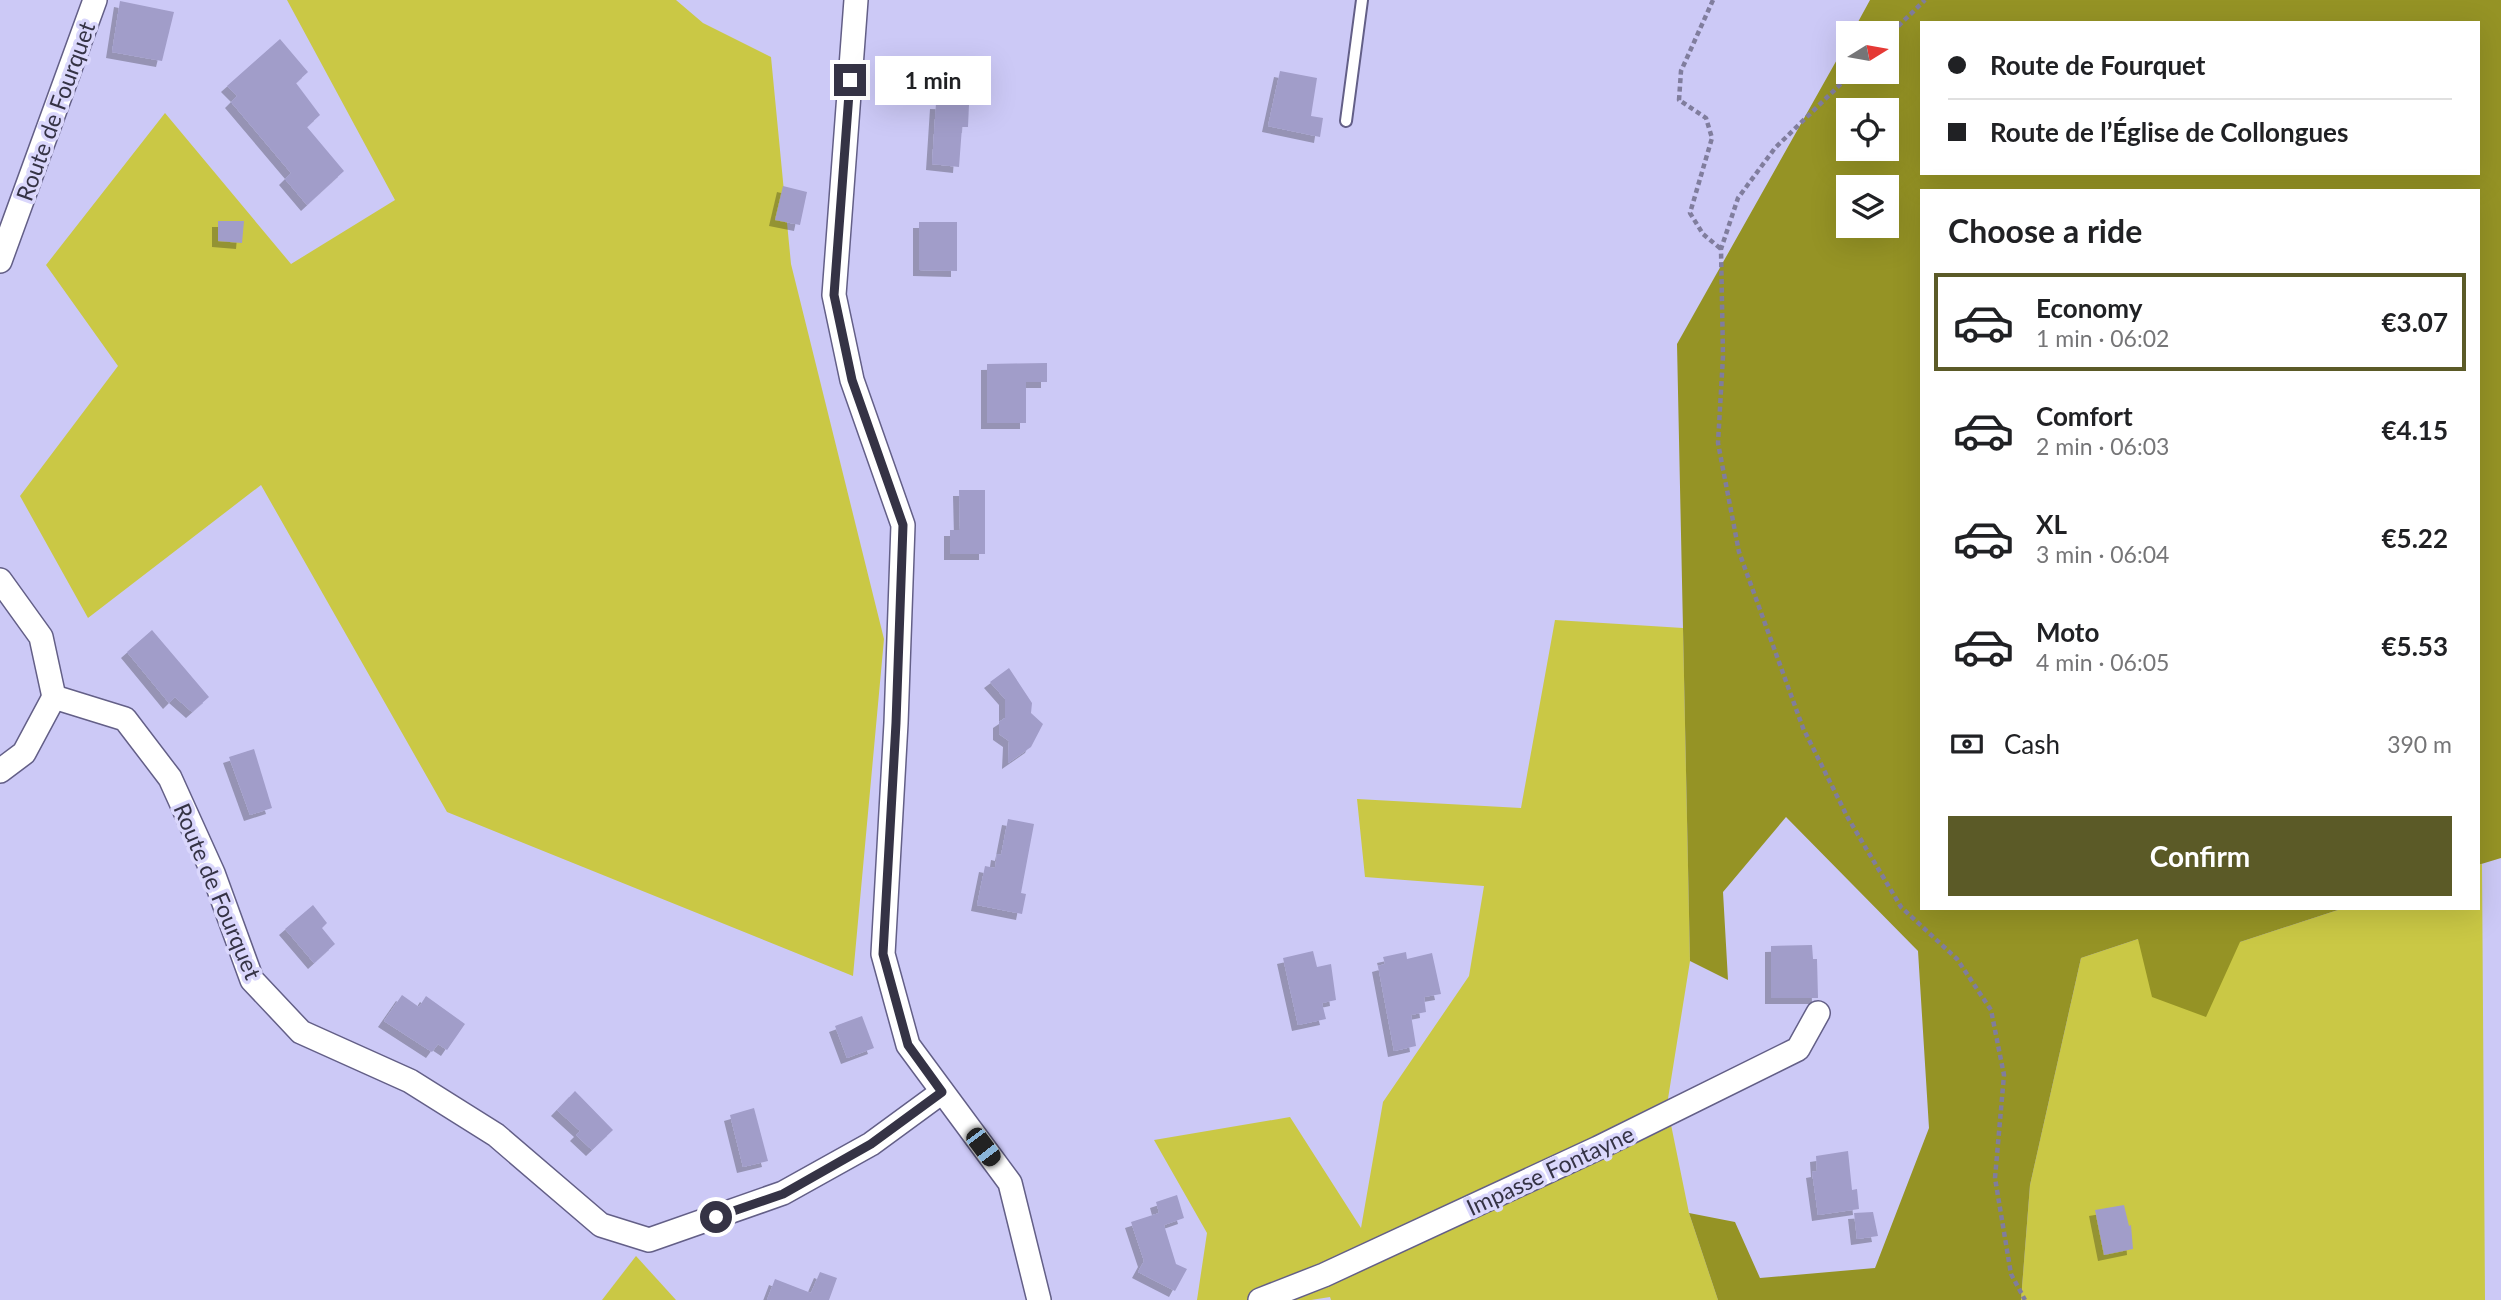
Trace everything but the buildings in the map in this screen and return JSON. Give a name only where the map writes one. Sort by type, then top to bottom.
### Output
[{"type":"street","name":"Route de Fourquet","points":[[0,261],[96,0]]},
{"type":"street","points":[[856,0],[834,295],[852,380],[903,525],[896,723],[883,954],[908,1045],[1010,1183],[1039,1300]]},
{"type":"street","points":[[0,580],[41,637],[54,697],[24,753],[0,771]]},
{"type":"street","name":"Route de Fourquet","points":[[54,697],[125,719],[170,778],[213,873],[252,980],[301,1032],[410,1081],[496,1135],[601,1224],[649,1240],[783,1194],[871,1144],[942,1092]]},
{"type":"street","name":"Impasse Fontayne","points":[[1260,1300],[1324,1275],[1598,1148],[1798,1049],[1818,1013]]},
{"type":"lane","points":[[1346,121],[1362,0]]},
{"type":"path","points":[[1713,0],[1681,71],[1679,100],[1706,118],[1712,138],[1690,213],[1703,233],[1721,249]]},
{"type":"path","points":[[1899,25],[1925,0]]},
{"type":"path","points":[[1841,84],[1775,148],[1738,198],[1721,249],[1723,356],[1718,443],[1739,552],[1803,728],[1848,818],[1901,907],[1957,959],[1992,1010],[2004,1075],[1995,1178],[2011,1275],[2025,1300]]},
{"type":"shaded area","points":[[287,0],[676,0],[703,23],[771,57],[791,264],[884,639],[853,976],[447,812],[261,485],[88,618],[20,496],[118,366],[46,265],[165,113],[291,264],[395,200]]},
{"type":"shaded area","points":[[1870,0],[2501,0],[2501,858],[2480,864],[2480,189],[1920,189],[1920,910],[2338,910],[2240,942],[2206,1017],[2152,997],[2138,939],[2081,958],[2030,1185],[2021,1300],[1718,1300],[1689,1213],[1735,1222],[1760,1278],[1875,1268],[1929,1128],[1918,951],[1786,817],[1723,892],[1728,980],[1690,961],[1677,344],[1836,61],[1836,84],[1899,84],[1899,21],[1859,21]]},
{"type":"shaded area","points":[[1555,620],[1683,628],[1690,961],[1667,1105],[1689,1213],[1718,1300],[1331,1300],[1330,1297],[1311,1300],[1197,1300],[1207,1233],[1154,1140],[1290,1117],[1361,1228],[1383,1102],[1469,976],[1484,886],[1365,877],[1357,799],[1521,808]]},
{"type":"shaded area","points":[[2480,864],[2485,1300],[2021,1300],[2030,1185],[2081,958],[2138,939],[2240,942],[2338,910],[2480,910]]},
{"type":"shaded area","points":[[636,1256],[676,1300],[602,1300]]},
{"type":"route","points":[[716,1217],[783,1194],[871,1144],[942,1092],[908,1045],[883,954],[896,723],[903,525],[852,380],[834,295],[850,80]]}]
